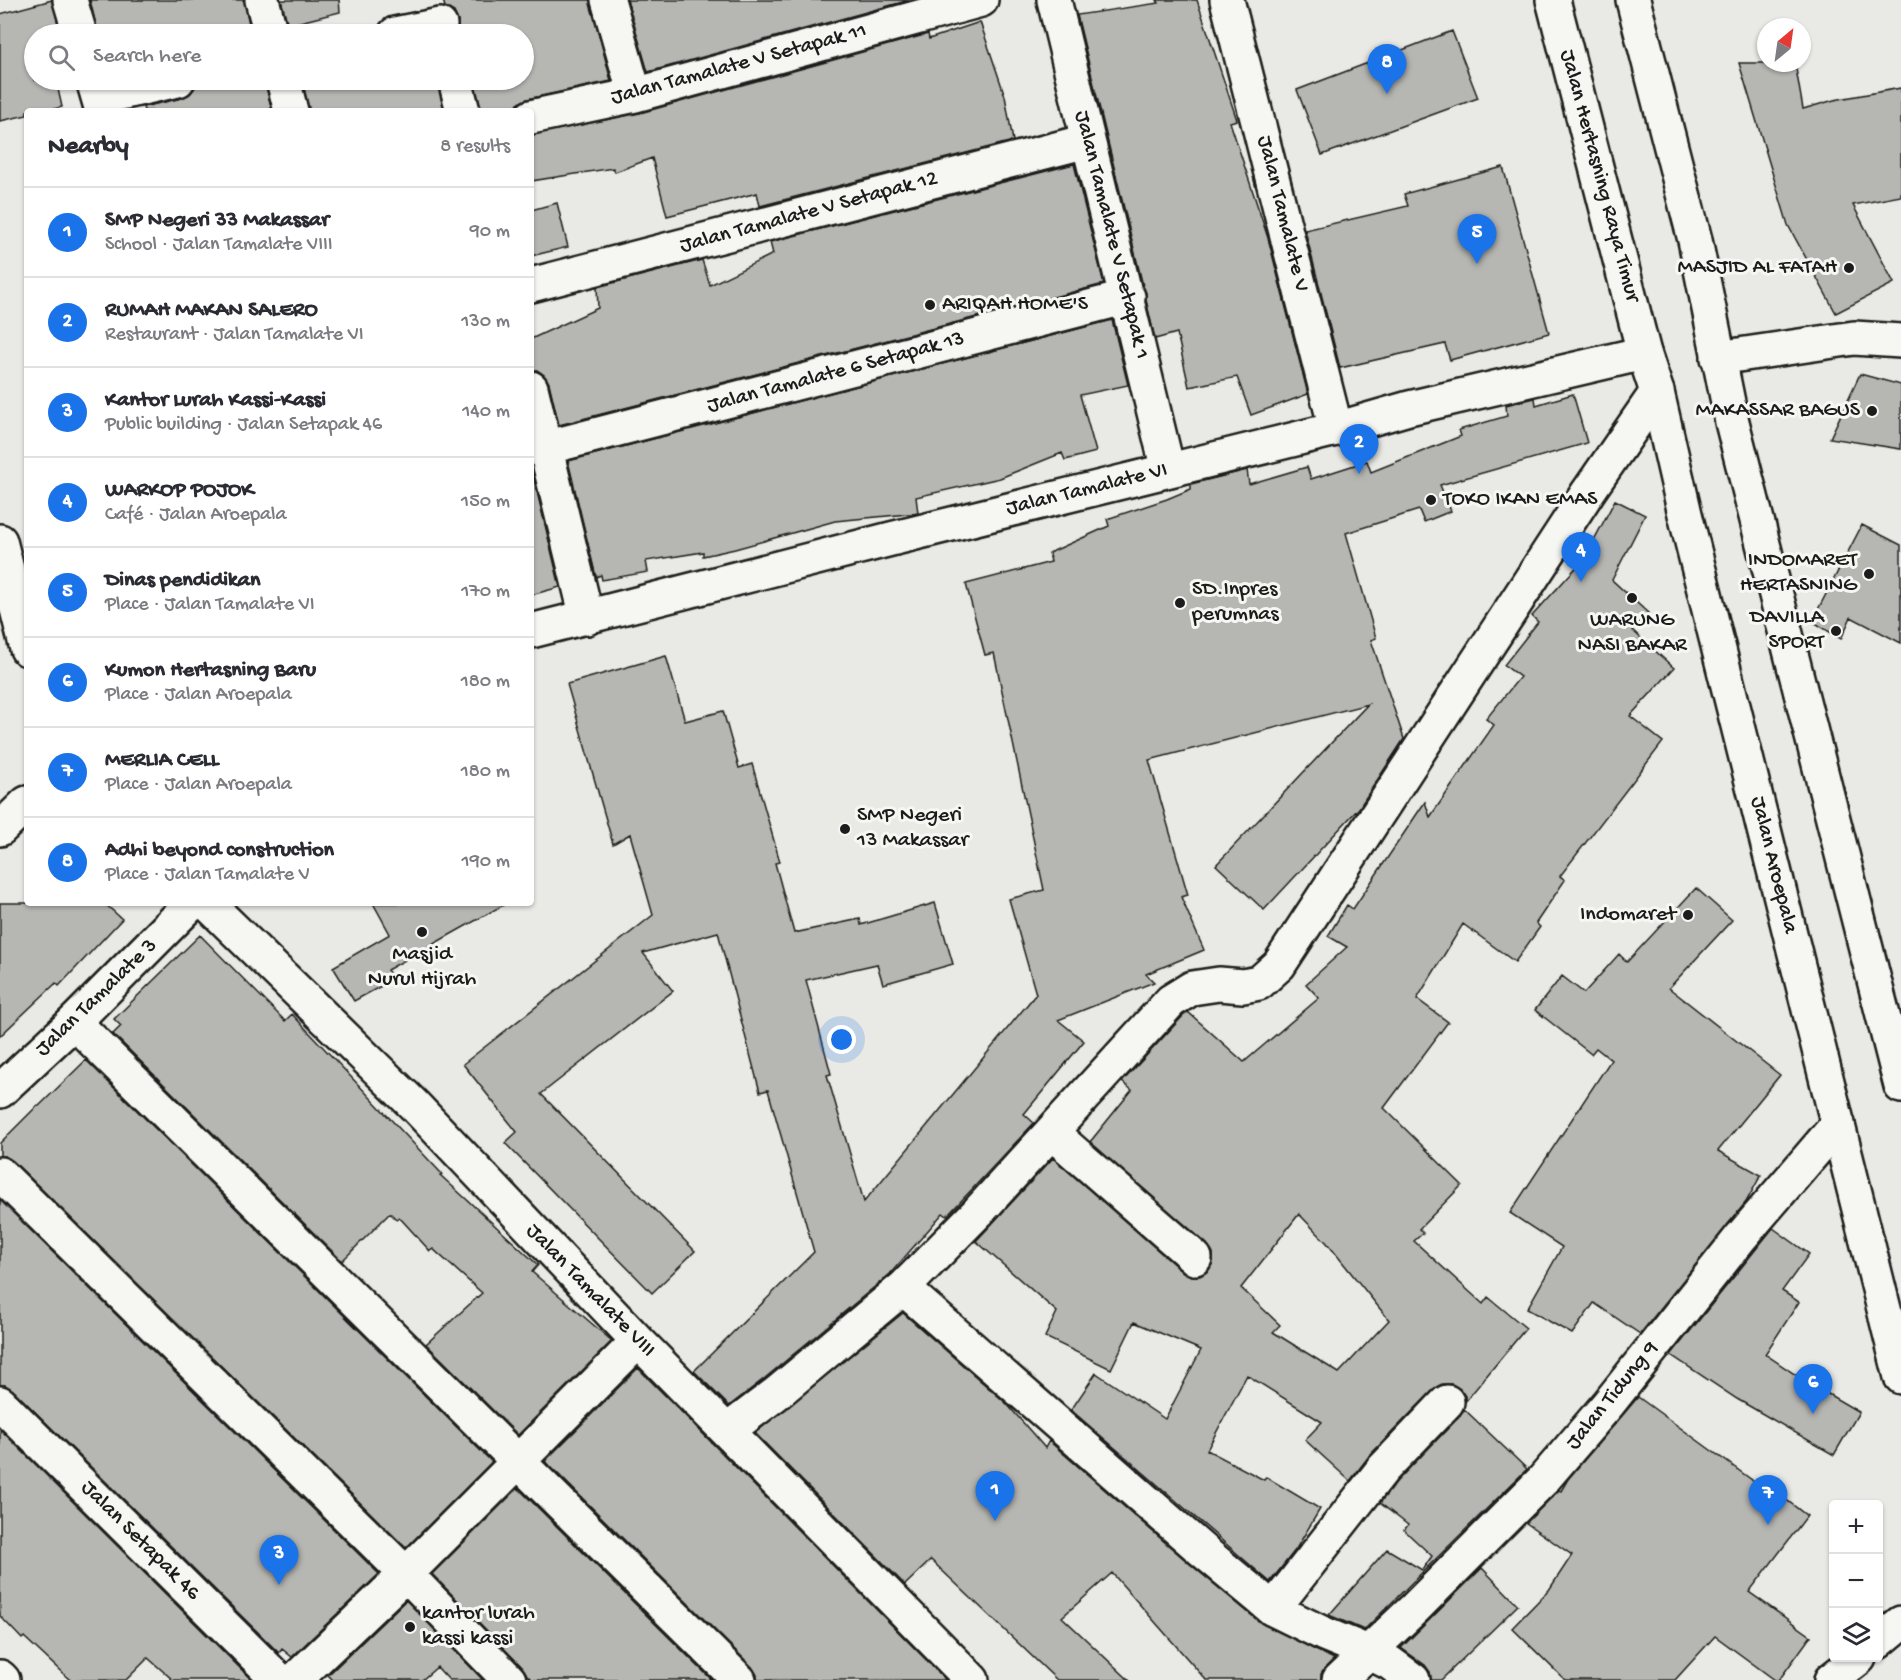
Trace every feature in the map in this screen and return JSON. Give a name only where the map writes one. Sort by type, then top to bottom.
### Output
[{"type":"street","points":[[70,0],[77,24]]},
{"type":"street","points":[[262,0],[268,24]]},
{"type":"street","points":[[608,0],[635,95]]},
{"type":"street","name":"Jalan Tamalate V Setapak 11","points":[[534,116],[635,95],[981,0]]},
{"type":"street","name":"Jalan Tamalate V Setapak 1","points":[[1054,0],[1087,141],[1128,297],[1168,470]]},
{"type":"street","name":"Jalan Tamalate V","points":[[1227,0],[1336,429]]},
{"type":"street","name":"Jalan Hertasning Raya Timur","points":[[1553,0],[1644,353]]},
{"type":"street","points":[[1633,0],[1695,240],[1732,422],[1901,1086]]},
{"type":"street","points":[[98,96],[128,90]]},
{"type":"street","points":[[286,90],[290,108]]},
{"type":"street","points":[[458,90],[462,108]]},
{"type":"street","name":"Jalan Tamalate V Setapak 12","points":[[534,284],[1087,141]]},
{"type":"street","name":"Jalan Tamalate 6 Setapak 13","points":[[545,448],[1128,297]]},
{"type":"street","points":[[1718,358],[1854,338],[1901,341]]},
{"type":"street","name":"Jalan Tamalate VI","points":[[534,630],[1336,429],[1409,408],[1644,353]]},
{"type":"street","name":"Jalan Aroepala","points":[[1644,353],[1657,392],[1691,537],[1901,1377]]},
{"type":"street","points":[[728,1431],[903,1288],[978,1212],[1171,1001],[1192,988],[1219,984],[1243,986],[1259,982],[1279,965],[1587,492],[1657,392]]},
{"type":"street","points":[[534,401],[586,618]]},
{"type":"street","points":[[0,541],[7,605],[24,642]]},
{"type":"street","points":[[0,830],[24,806]]},
{"type":"street","name":"Jalan Tamalate 3","points":[[0,1091],[74,1022],[186,906]]},
{"type":"street","name":"Jalan Tamalate VIII","points":[[186,906],[415,1106],[638,1341],[972,1680]]},
{"type":"street","points":[[74,1022],[739,1680]]},
{"type":"street","name":"Jalan Tidung 9","points":[[1339,1680],[1543,1480],[1610,1403],[1741,1237],[1838,1124]]},
{"type":"street","points":[[1051,1132],[1195,1258]]},
{"type":"street","points":[[0,1174],[406,1574],[509,1680]]},
{"type":"street","points":[[903,1288],[1202,1550],[1273,1609],[1390,1663],[1413,1680]]},
{"type":"street","points":[[295,1680],[406,1574],[638,1341]]},
{"type":"street","points":[[1273,1609],[1376,1477],[1447,1402]]},
{"type":"street","name":"Jalan Setapak 46","points":[[0,1403],[279,1680]]},
{"type":"street","points":[[1883,1638],[1901,1623]]},
{"type":"street","points":[[1831,1680],[1854,1662]]},
{"type":"building","points":[[52,0],[58,24],[24,24],[24,90],[58,90],[62,107],[24,108],[24,116],[0,121],[0,14]]},
{"type":"building","points":[[90,0],[244,0],[249,24],[96,24]]},
{"type":"building","points":[[281,0],[339,0],[340,12],[288,24]]},
{"type":"building","points":[[443,0],[590,0],[611,81],[527,99],[515,108],[480,108],[476,90],[534,90],[534,24],[458,24],[454,12],[445,7]]},
{"type":"building","points":[[627,0],[910,0],[648,72]]},
{"type":"building","points":[[1157,0],[1197,0],[1237,120],[1230,122],[1268,238],[1308,394],[1251,415],[1237,377],[1189,387],[1177,333],[1155,339],[1146,293],[1077,15],[1159,3]]},
{"type":"building","points":[[980,22],[1005,96],[1013,141],[760,206],[757,193],[667,216],[652,158],[615,172],[613,168],[534,181],[534,134],[640,113],[928,34],[929,39]]},
{"type":"building","points":[[1452,31],[1478,98],[1322,155],[1297,90]]},
{"type":"building","points":[[1739,63],[1757,63],[1757,72],[1797,72],[1803,109],[1834,100],[1901,88],[1901,196],[1853,205],[1894,283],[1836,313],[1788,225]]},
{"type":"building","points":[[193,90],[267,90],[271,108],[143,108],[190,94]]},
{"type":"building","points":[[304,90],[439,90],[443,108],[308,108]]},
{"type":"building","points":[[1074,164],[1104,284],[559,425],[549,383],[544,375],[534,370],[534,338],[598,308],[597,287],[702,260],[710,285],[773,254],[770,242]]},
{"type":"building","points":[[1503,167],[1549,333],[1450,360],[1445,344],[1340,368],[1305,230],[1408,206],[1404,194]]},
{"type":"building","points":[[557,203],[568,247],[534,255],[534,209]]},
{"type":"building","points":[[1112,320],[1128,385],[1080,395],[1096,452],[1065,460],[1062,453],[1000,478],[916,497],[918,513],[835,521],[703,556],[703,552],[646,561],[648,572],[602,580],[601,575],[596,577],[568,461]]},
{"type":"building","name":"MAKASSAR BAGUS","points":[[1860,374],[1901,385],[1901,449],[1830,438]]},
{"type":"building","points":[[1573,394],[1587,443],[1440,485],[1451,511],[1424,522],[1419,510],[1346,533],[1376,638],[1371,640],[1404,739],[1359,808],[1264,910],[1216,865],[1368,704],[1149,760],[1188,895],[1181,897],[1204,950],[1146,974],[1154,982],[1058,1020],[1084,1041],[1024,1114],[1034,1123],[947,1216],[943,1213],[890,1274],[729,1406],[694,1371],[814,1252],[768,1090],[760,1092],[718,932],[643,953],[673,991],[541,1094],[695,1251],[652,1293],[505,1143],[517,1132],[463,1064],[653,915],[630,834],[613,844],[567,684],[666,656],[685,721],[723,711],[739,768],[752,764],[780,862],[775,863],[794,933],[860,919],[861,925],[935,903],[953,964],[883,984],[877,964],[806,980],[831,1074],[827,1075],[864,1202],[1036,994],[1009,899],[1044,890],[994,653],[985,655],[966,584],[1051,562],[1049,553],[1109,526],[1107,519],[1191,489],[1191,484],[1247,470],[1249,484],[1307,467],[1311,479],[1367,461],[1371,472],[1461,436],[1459,430],[1507,416],[1506,405],[1535,398],[1536,405]]},
{"type":"building","points":[[534,479],[560,587],[534,594]]},
{"type":"building","points":[[1615,500],[1645,515],[1612,580],[1648,613],[1632,630],[1674,668],[1630,716],[1663,742],[1560,876],[1565,880],[1536,923],[1540,927],[1515,962],[1463,924],[1417,999],[1448,1022],[1384,1108],[1462,1185],[1419,1229],[1423,1233],[1414,1241],[1483,1304],[1488,1297],[1526,1328],[1465,1402],[1465,1396],[1460,1389],[1452,1384],[1442,1384],[1434,1389],[1369,1456],[1350,1481],[1305,1440],[1322,1422],[1247,1375],[1207,1450],[1264,1480],[1266,1477],[1320,1509],[1296,1549],[1270,1582],[1071,1410],[1096,1373],[1165,1419],[1201,1350],[1134,1322],[1111,1369],[1045,1337],[1057,1312],[976,1241],[1053,1158],[1183,1272],[1191,1276],[1200,1276],[1209,1270],[1213,1262],[1213,1253],[1207,1244],[1090,1142],[1132,1090],[1122,1082],[1188,1012],[1244,1062],[1319,998],[1306,984],[1347,947],[1328,936],[1347,905],[1353,909],[1425,802],[1430,817],[1494,725],[1486,719],[1520,677],[1504,665],[1538,622],[1532,616],[1584,559]],"holes":[[[1299,1214],[1327,1243],[1389,1320],[1339,1373],[1273,1332],[1280,1325],[1241,1288]]]},
{"type":"building","name":"INDOMARET HERTASNING","points":[[1862,525],[1901,545],[1901,643],[1851,617],[1841,639],[1812,621]]},
{"type":"building","points":[[1696,888],[1732,920],[1669,988],[1780,1075],[1718,1151],[1761,1175],[1746,1202],[1640,1334],[1594,1303],[1572,1334],[1527,1309],[1562,1247],[1510,1213],[1611,1060],[1596,1048],[1591,1054],[1535,1010],[1562,976],[1584,993],[1619,954],[1627,962]]},
{"type":"building","points":[[0,903],[24,903],[24,906],[107,906],[122,919],[59,986],[56,983],[0,1036]]},
{"type":"building","points":[[375,906],[502,906],[387,970],[394,979],[354,1001],[333,967],[390,934]]},
{"type":"building","points":[[200,935],[285,1021],[292,1014],[442,1174],[440,1175],[538,1265],[532,1272],[612,1341],[518,1435],[426,1344],[482,1293],[433,1249],[430,1251],[399,1217],[396,1219],[390,1213],[342,1261],[113,1034],[121,1026],[114,1019]]},
{"type":"building","points":[[86,1060],[492,1462],[406,1548],[13,1161],[0,1156],[0,1143]]},
{"type":"building","points":[[0,1200],[379,1574],[292,1657],[282,1649],[279,1653],[13,1390],[0,1385]]},
{"type":"building","points":[[1773,1228],[1809,1254],[1782,1291],[1799,1302],[1765,1354],[1859,1412],[1834,1455],[1737,1399],[1671,1355]]},
{"type":"building","points":[[903,1313],[1006,1403],[1045,1448],[1049,1441],[1261,1623],[1334,1659],[1321,1674],[1321,1680],[1206,1680],[1112,1573],[1062,1617],[1129,1680],[1057,1680],[931,1560],[905,1585],[755,1433]]},
{"type":"building","points":[[638,1368],[946,1680],[757,1680],[752,1667],[545,1461]]},
{"type":"building","points":[[1638,1397],[1763,1488],[1766,1484],[1807,1516],[1749,1592],[1811,1636],[1779,1680],[1775,1680],[1715,1636],[1675,1680],[1565,1680],[1512,1628],[1549,1590],[1572,1555],[1526,1523],[1559,1490],[1561,1491],[1568,1479]]},
{"type":"building","points":[[1464,1409],[1527,1469],[1364,1630],[1329,1615],[1387,1549],[1422,1570],[1432,1556],[1404,1530],[1408,1525],[1380,1503],[1397,1481],[1461,1415]]},
{"type":"building","points":[[0,1429],[252,1680],[173,1680],[148,1658],[126,1680],[70,1680],[24,1637],[22,1639],[0,1616]]},
{"type":"building","points":[[518,1488],[712,1680],[532,1680],[432,1574]]},
{"type":"building","points":[[1482,1568],[1518,1605],[1441,1680],[1431,1680],[1430,1672],[1425,1665],[1401,1648]]},
{"type":"building","name":"kantor lurah kassi kassi","points":[[406,1600],[483,1680],[449,1680],[437,1667],[422,1680],[333,1680],[328,1675]]},
{"type":"place","name":"Adhi beyond construction","points":[[1387,94]]},
{"type":"place","name":"Dinas pendidikan","points":[[1477,264]]},
{"type":"place","name":"MASJID AL FATAH","points":[[1849,268]]},
{"type":"place","name":"ARIQAH HOME'S","points":[[930,305]]},
{"type":"place","name":"MAKASSAR BAGUS","points":[[1872,411]]},
{"type":"place","name":"RUMAH MAKAN SALERO","points":[[1359,474]]},
{"type":"place","name":"TOKO IKAN EMAS","points":[[1431,500]]},
{"type":"place","name":"INDOMARET HERTASNING","points":[[1869,574]]},
{"type":"place","name":"WARKOP POJOK","points":[[1581,582]]},
{"type":"place","name":"WARUNG NASI BAKAR","points":[[1632,598]]},
{"type":"place","name":"SD.Inpres perumnas","points":[[1180,603]]},
{"type":"place","name":"DAVILLA SPORT","points":[[1836,631]]},
{"type":"place","name":"SMP Negeri 13 Makassar","points":[[845,829]]},
{"type":"place","name":"Indomaret","points":[[1688,915]]},
{"type":"place","name":"Masjid Nurul Hijrah","points":[[422,932]]},
{"type":"place","name":"Kumon Hertasning Baru","points":[[1813,1414]]},
{"type":"place","name":"SMP Negeri 33 Makassar","points":[[995,1521]]},
{"type":"place","name":"MERLIA CELL","points":[[1768,1525]]},
{"type":"place","name":"Kantor Lurah Kassi-Kassi","points":[[279,1585]]},
{"type":"place","name":"kantor lurah kassi kassi","points":[[410,1627]]}]
